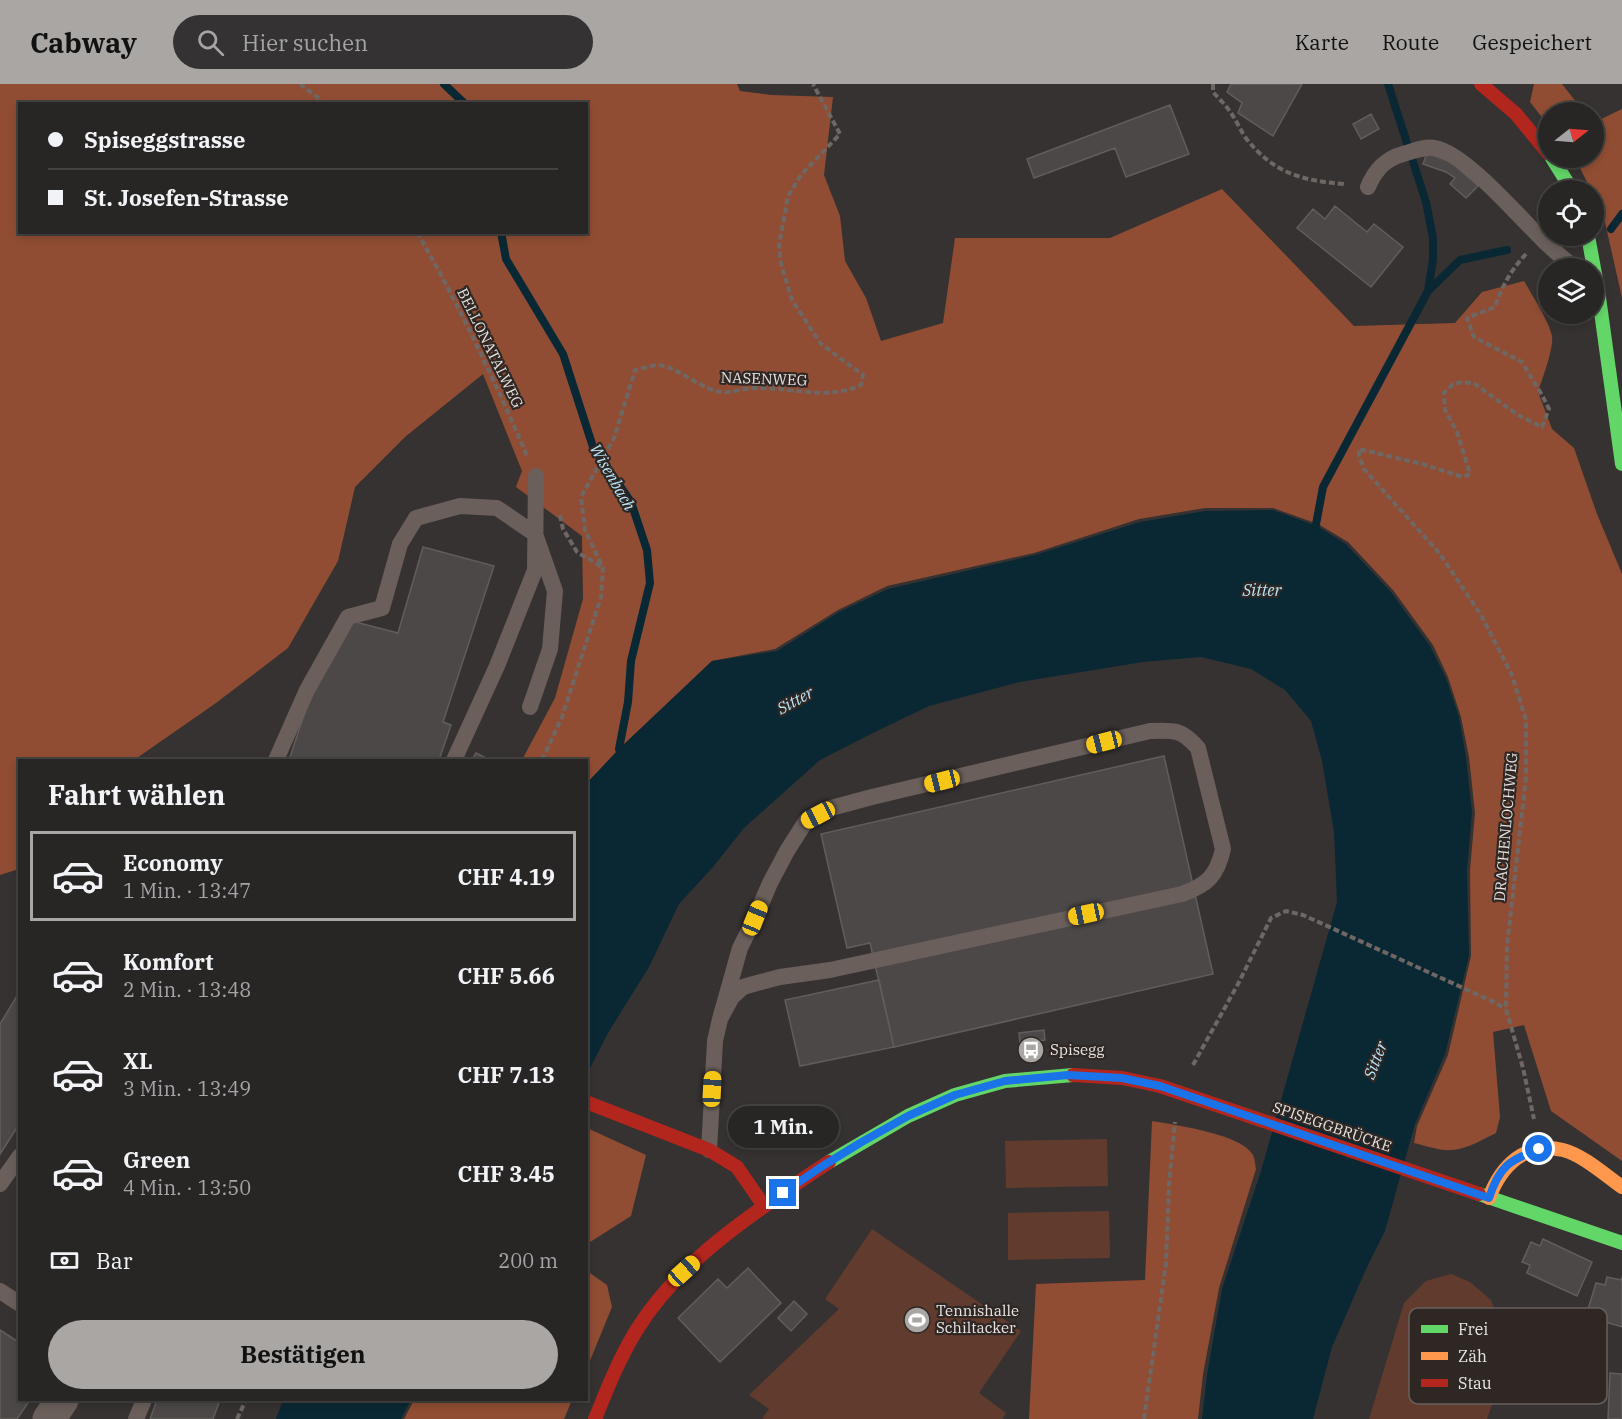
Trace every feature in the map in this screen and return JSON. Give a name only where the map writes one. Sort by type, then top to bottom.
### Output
[{"type":"street","points":[[1481,84],[1516,114],[1538,141]]},
{"type":"street","points":[[1601,324],[1622,464]]},
{"type":"street","name":"SPISEGGBRÜCKE","points":[[595,1419],[616,1368],[636,1331],[684,1271],[725,1234],[821,1167],[908,1116],[955,1095],[1005,1081],[1068,1075],[1122,1078],[1160,1086],[1622,1244]]},
{"type":"street","points":[[588,1103],[709,1150],[737,1167],[764,1206]]},
{"type":"street","points":[[1489,1198],[1502,1169],[1517,1157],[1539,1149],[1565,1150],[1622,1187]]},
{"type":"street","points":[[49,1419],[61,1401]]},
{"type":"lane","points":[[1368,186],[1373,174],[1383,163],[1398,155],[1423,148],[1442,150],[1460,160],[1506,201],[1538,236]]},
{"type":"lane","points":[[1549,246],[1563,258]]},
{"type":"lane","points":[[454,759],[497,666],[535,570],[536,476]]},
{"type":"lane","points":[[276,759],[307,690],[348,617],[382,608],[400,544],[416,518],[460,506],[497,508],[535,534],[555,591],[550,649],[530,707]]},
{"type":"lane","points":[[709,1150],[715,1041],[720,1019],[740,948],[770,883],[806,821],[831,808],[873,797],[1150,731],[1172,730],[1188,737],[1198,748],[1223,849],[1220,864],[1212,876],[1198,888],[1182,894],[830,970],[780,977],[757,983],[743,987],[732,997],[720,1019]]},
{"type":"lane","points":[[0,1185],[18,1159]]},
{"type":"lane","points":[[0,1291],[18,1303]]},
{"type":"lane","points":[[136,1419],[144,1401]]},
{"type":"path","points":[[300,84],[323,102]]},
{"type":"path","name":"NASENWEG","points":[[603,568],[585,530],[581,497],[614,438],[635,370],[658,365],[722,392],[754,388],[831,394],[861,385],[862,375],[821,344],[792,300],[781,264],[779,245],[788,196],[801,175],[840,134],[813,84]]},
{"type":"path","points":[[1213,84],[1213,92],[1230,111],[1245,136],[1268,161],[1293,176],[1318,183],[1348,184]]},
{"type":"path","name":"BELLONATALWEG","points":[[418,234],[456,304],[500,394],[536,476]]},
{"type":"path","name":"DRACHENLOCHWEG","points":[[1538,243],[1528,251],[1508,276],[1495,307],[1467,318],[1474,337],[1522,362],[1549,409],[1542,427],[1518,414],[1475,384],[1463,382],[1453,384],[1444,393],[1445,410],[1457,432],[1470,474],[1463,477],[1422,464],[1359,449],[1359,456],[1364,469],[1440,554],[1481,615],[1512,675],[1526,720],[1526,778],[1507,946],[1506,1009],[1523,1068],[1539,1149]]},
{"type":"path","points":[[526,452],[532,457]]},
{"type":"path","points":[[542,759],[562,717],[601,597],[603,568],[577,552],[563,529],[558,510]]},
{"type":"path","points":[[1191,1069],[1271,918],[1286,910],[1303,915],[1506,1009]]},
{"type":"path","points":[[1144,1419],[1166,1263],[1169,1184],[1176,1115]]},
{"type":"path","points":[[237,1419],[246,1401]]},
{"type":"shaded area","points":[[0,84],[737,84],[740,91],[771,95],[833,97],[824,175],[840,216],[845,261],[866,298],[881,341],[943,323],[955,238],[1110,238],[1222,189],[1354,326],[1455,323],[1482,292],[1524,281],[1538,306],[1538,324],[1547,324],[1550,330],[1552,341],[1550,356],[1538,392],[1552,429],[1574,448],[1597,514],[1622,574],[1622,1161],[1551,1111],[1524,1025],[1493,1032],[1500,1117],[1496,1133],[1470,1146],[1452,1150],[1414,1143],[1417,1126],[1448,1055],[1471,956],[1470,870],[1475,813],[1469,757],[1461,717],[1448,677],[1433,645],[1393,590],[1348,542],[1318,524],[1273,508],[1205,508],[1139,519],[1034,553],[887,586],[838,610],[775,649],[712,661],[619,749],[588,782],[588,759],[523,759],[555,698],[583,599],[582,536],[516,487],[522,471],[483,374],[405,437],[355,487],[338,561],[288,648],[216,703],[135,759],[18,759],[18,869],[0,875]]},
{"type":"shaded area","points":[[1534,84],[1562,84],[1576,102],[1538,102],[1538,112],[1530,102]]},
{"type":"shaded area","points":[[1622,109],[1622,298],[1604,220],[1604,180],[1586,180],[1580,168],[1604,168],[1604,118]]},
{"type":"shaded area","points":[[1152,1121],[1191,1128],[1236,1141],[1253,1155],[1255,1160],[1256,1169],[1219,1288],[1203,1374],[1198,1419],[1029,1419],[1036,1284],[1145,1280]]},
{"type":"shaded area","points":[[588,1128],[646,1155],[631,1216],[588,1243]]},
{"type":"shaded area","points":[[1107,1139],[1108,1186],[1006,1188],[1005,1141]]},
{"type":"shaded area","points":[[1109,1211],[1110,1258],[1008,1260],[1008,1213]]},
{"type":"shaded area","name":"Tennishalle Schiltacker","points":[[872,1229],[1021,1331],[979,1393],[1006,1413],[1002,1419],[762,1419],[769,1409],[749,1395],[839,1309],[825,1299]]},
{"type":"shaded area","points":[[588,1272],[607,1285],[612,1307],[588,1366]]},
{"type":"shaded area","points":[[1451,1274],[1470,1282],[1491,1300],[1494,1308],[1409,1308],[1409,1404],[1492,1404],[1487,1419],[1369,1419],[1404,1303],[1426,1281]]},
{"type":"shaded area","points":[[413,1401],[572,1401],[564,1419],[404,1419]]},
{"type":"water","name":"Sitter","points":[[1273,510],[1317,526],[1346,544],[1391,592],[1430,646],[1446,678],[1459,717],[1466,757],[1472,813],[1467,870],[1469,956],[1445,1054],[1415,1124],[1385,1231],[1332,1347],[1313,1419],[1202,1419],[1222,1289],[1261,1171],[1337,902],[1334,832],[1322,761],[1311,721],[1285,690],[1251,669],[1201,657],[1143,662],[1020,682],[929,706],[820,760],[744,828],[679,904],[649,967],[608,1033],[588,1072],[588,782],[619,749],[712,661],[777,651],[839,612],[888,589],[1035,555],[1140,522],[1205,511]]},
{"type":"water","points":[[283,1401],[410,1401],[401,1419],[276,1419]]},
{"type":"building","points":[[1231,84],[1302,84],[1273,136],[1238,113],[1242,103],[1227,92]]},
{"type":"building","points":[[1170,105],[1189,154],[1126,177],[1115,148],[1034,178],[1027,159]]},
{"type":"building","points":[[1371,114],[1379,129],[1361,139],[1353,124]]},
{"type":"building","points":[[1427,153],[1451,162],[1478,186],[1466,198],[1450,184],[1455,178],[1446,172],[1423,164]]},
{"type":"building","points":[[1335,206],[1367,232],[1374,224],[1403,247],[1371,287],[1297,228],[1313,209],[1325,219]]},
{"type":"building","points":[[423,547],[494,566],[443,722],[451,725],[439,759],[289,759],[314,685],[352,621],[398,633]]},
{"type":"building","points":[[476,753],[488,759],[473,759]]},
{"type":"building","points":[[1164,756],[1213,974],[894,1047],[870,943],[847,948],[821,834]]},
{"type":"building","points":[[879,980],[894,1047],[800,1066],[785,1000]]},
{"type":"building","points":[[18,994],[18,1126],[0,1154],[0,1024]]},
{"type":"building","points":[[1044,1030],[1045,1040],[1020,1043],[1019,1033]]},
{"type":"building","points":[[1543,1239],[1592,1262],[1577,1296],[1527,1273],[1530,1265],[1522,1262],[1531,1242],[1540,1246]]},
{"type":"building","points":[[748,1268],[781,1303],[720,1362],[678,1318],[718,1279],[727,1288]]},
{"type":"building","points":[[1607,1277],[1621,1280],[1622,1277],[1622,1327],[1607,1322],[1607,1308],[1588,1308],[1596,1283],[1605,1285]]},
{"type":"building","points":[[794,1301],[807,1314],[791,1331],[778,1318]]},
{"type":"building","points":[[0,1330],[18,1342],[18,1401],[29,1401],[17,1419],[0,1419]]},
{"type":"building","points":[[1610,1373],[1622,1374],[1622,1419],[1608,1419]]},
{"type":"building","points":[[157,1401],[220,1401],[213,1419],[150,1419]]},
{"type":"waterway","name":"Wisenbach","points":[[444,84],[463,102]]},
{"type":"waterway","points":[[1314,535],[1323,487],[1428,291],[1433,260],[1433,238],[1426,202],[1388,84]]},
{"type":"waterway","points":[[1611,229],[1622,214]]},
{"type":"waterway","name":"Wisenbach","points":[[501,234],[506,259],[563,354],[593,447],[631,502],[647,550],[650,583],[631,661],[628,702],[619,749],[622,757]]},
{"type":"waterway","points":[[1428,291],[1460,260],[1507,250]]},
{"type":"traffic: fast","points":[[1558,168],[1566,180]]},
{"type":"traffic: fast","points":[[1590,246],[1622,464]]},
{"type":"traffic: fast","points":[[829,1162],[908,1116],[955,1095],[1005,1081],[1073,1075]]},
{"type":"traffic: fast","points":[[1479,1194],[1622,1243]]},
{"type":"traffic: slow","points":[[1489,1198],[1500,1176],[1516,1159],[1537,1149],[1549,1148],[1578,1156],[1622,1187]]},
{"type":"traffic: jam","points":[[1481,84],[1516,114],[1538,141]]},
{"type":"traffic: jam","points":[[1073,1075],[1122,1078],[1160,1086],[1479,1194]]},
{"type":"traffic: jam","points":[[588,1103],[709,1150],[737,1167],[764,1206]]},
{"type":"traffic: jam","points":[[595,1419],[636,1331],[650,1310],[682,1273],[719,1240],[829,1162]]},
{"type":"place","name":"Spisegg","points":[[1031,1050]]},
{"type":"place","name":"Tennishalle Schiltacker","points":[[917,1320]]},
{"type":"route","points":[[783,1193],[860,1143],[908,1116],[955,1095],[1005,1081],[1047,1076],[1122,1078],[1160,1086],[1489,1198],[1502,1169],[1517,1157],[1539,1149]]}]
